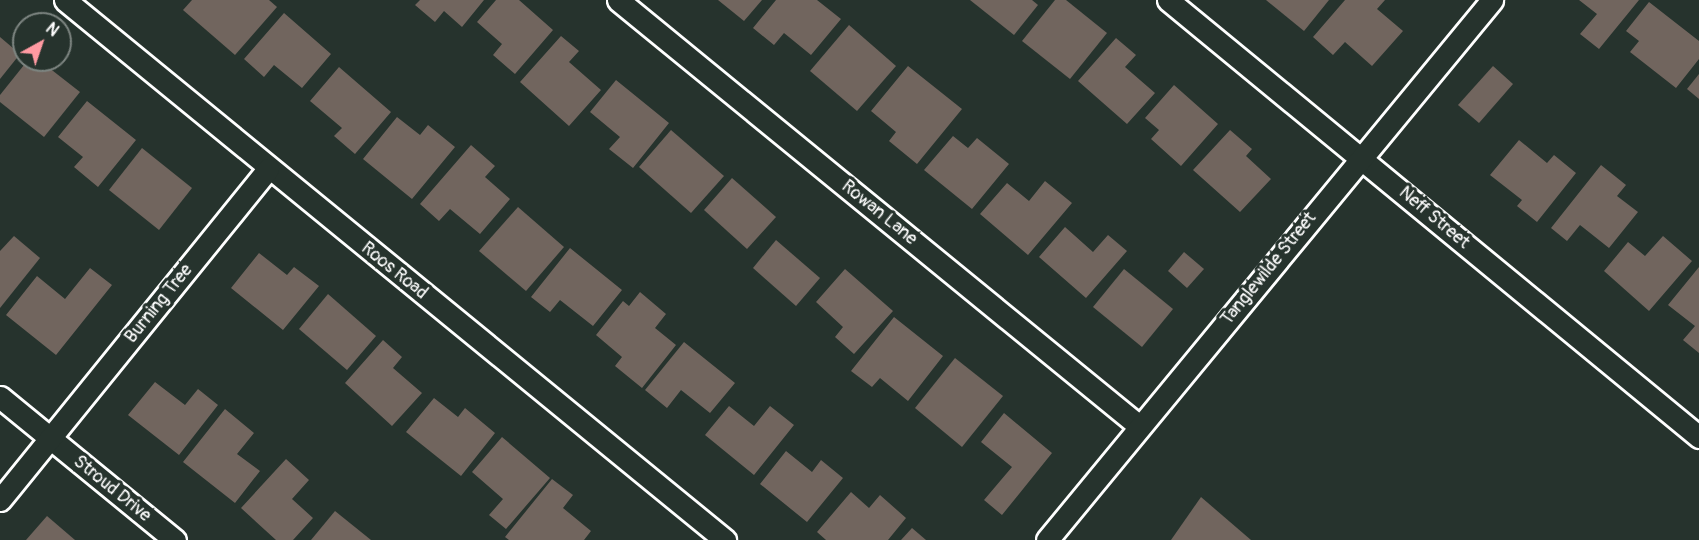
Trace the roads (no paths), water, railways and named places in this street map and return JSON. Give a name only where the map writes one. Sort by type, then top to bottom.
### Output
[{"type":"street","name":"Roos Road","points":[[65,0],[268,169],[725,540]]},
{"type":"street","name":"Rowan Lane","points":[[618,0],[1139,426]]},
{"type":"street","name":"Neff Street","points":[[1168,0],[1699,437]]},
{"type":"street","name":"Tanglewilde Street","points":[[1047,540],[1492,0]]},
{"type":"street","name":"Burning Tree","points":[[0,500],[268,169]]},
{"type":"street","name":"Stroud Drive","points":[[0,397],[174,540]]}]
